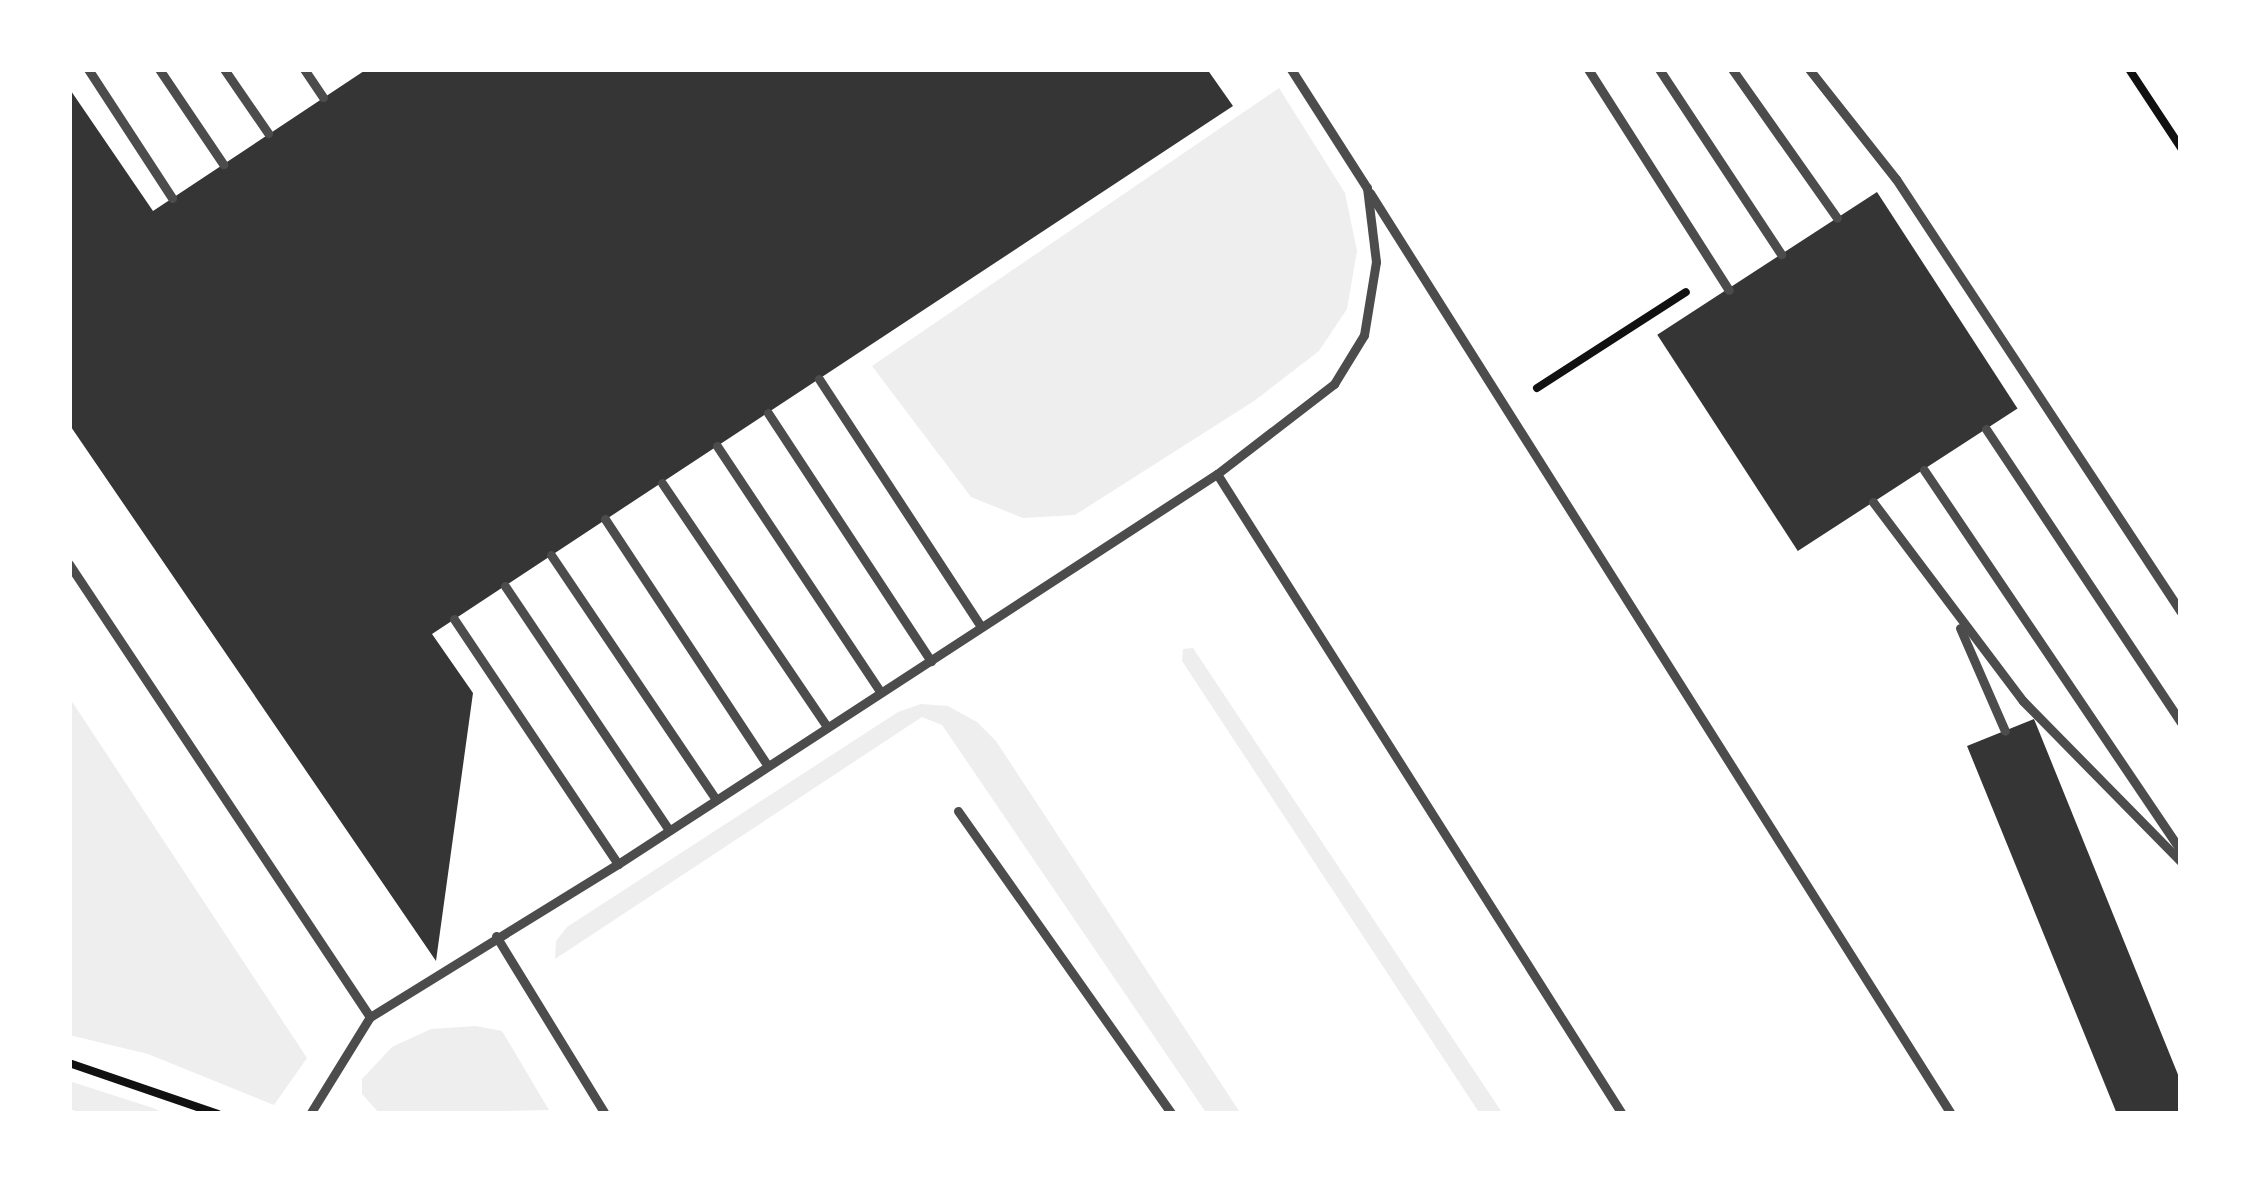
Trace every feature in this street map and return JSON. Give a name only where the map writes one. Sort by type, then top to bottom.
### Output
[{"type":"lane","points":[[88,69],[172,198]]},
{"type":"lane","points":[[159,69],[224,164]]},
{"type":"lane","points":[[224,69],[268,134]]},
{"type":"lane","points":[[304,69],[323,97]]},
{"type":"lane","points":[[1291,69],[1951,1114]]},
{"type":"lane","points":[[1588,69],[1729,290]]},
{"type":"lane","points":[[1660,69],[1781,254]]},
{"type":"lane","points":[[1732,69],[1837,218]]},
{"type":"lane","points":[[1809,69],[1896,179],[2181,612]]},
{"type":"lane","points":[[310,1114],[370,1017],[618,864],[1217,474],[1334,384],[1364,335],[1376,262],[1367,188]]},
{"type":"lane","points":[[819,379],[982,627]]},
{"type":"lane","points":[[768,413],[931,661]]},
{"type":"lane","points":[[1986,429],[2181,723]]},
{"type":"lane","points":[[717,446],[880,693]]},
{"type":"lane","points":[[1924,470],[2181,851]]},
{"type":"lane","points":[[1217,474],[1622,1114]]},
{"type":"lane","points":[[662,483],[827,728]]},
{"type":"lane","points":[[1873,502],[1955,617],[2023,701],[2181,862]]},
{"type":"lane","points":[[605,519],[768,766]]},
{"type":"lane","points":[[551,555],[716,800]]},
{"type":"lane","points":[[69,564],[370,1017]]},
{"type":"lane","points":[[506,586],[668,830]]},
{"type":"lane","points":[[1955,617],[2005,730]]},
{"type":"lane","points":[[454,619],[618,864]]},
{"type":"lane","points":[[958,811],[1172,1114]]},
{"type":"lane","points":[[496,936],[604,1114]]},
{"type":"path","points":[[2129,69],[2181,148]]},
{"type":"path","points":[[1506,409],[1717,272]]},
{"type":"path","points":[[69,1063],[218,1114]]},
{"type":"shaded area","points":[[1279,88],[1345,193],[1357,251],[1347,309],[1319,351],[1254,401],[1075,515],[1023,518],[971,497],[872,366]]},
{"type":"shaded area","points":[[1193,648],[1503,1114],[1480,1114],[1182,661],[1183,649]]},
{"type":"shaded area","points":[[69,697],[307,1058],[274,1105],[148,1054],[69,1035]]},
{"type":"shaded area","points":[[921,704],[948,706],[977,722],[996,741],[1241,1114],[1207,1114],[942,725],[922,717],[555,959],[556,941],[567,927],[898,712]]},
{"type":"shaded area","points":[[476,1026],[502,1031],[549,1110],[380,1114],[362,1094],[362,1079],[392,1047],[431,1029]]},
{"type":"shaded area","points":[[69,1081],[167,1114],[86,1114],[69,1109]]},
{"type":"building","points":[[367,69],[1207,69],[1233,106],[432,634],[473,693],[436,961],[69,424],[69,88],[153,211]]},
{"type":"building","points":[[1877,192],[2018,408],[1798,551],[1657,335]]},
{"type":"building","points":[[2034,719],[2181,1082],[2181,1114],[2117,1114],[1967,746]]}]
